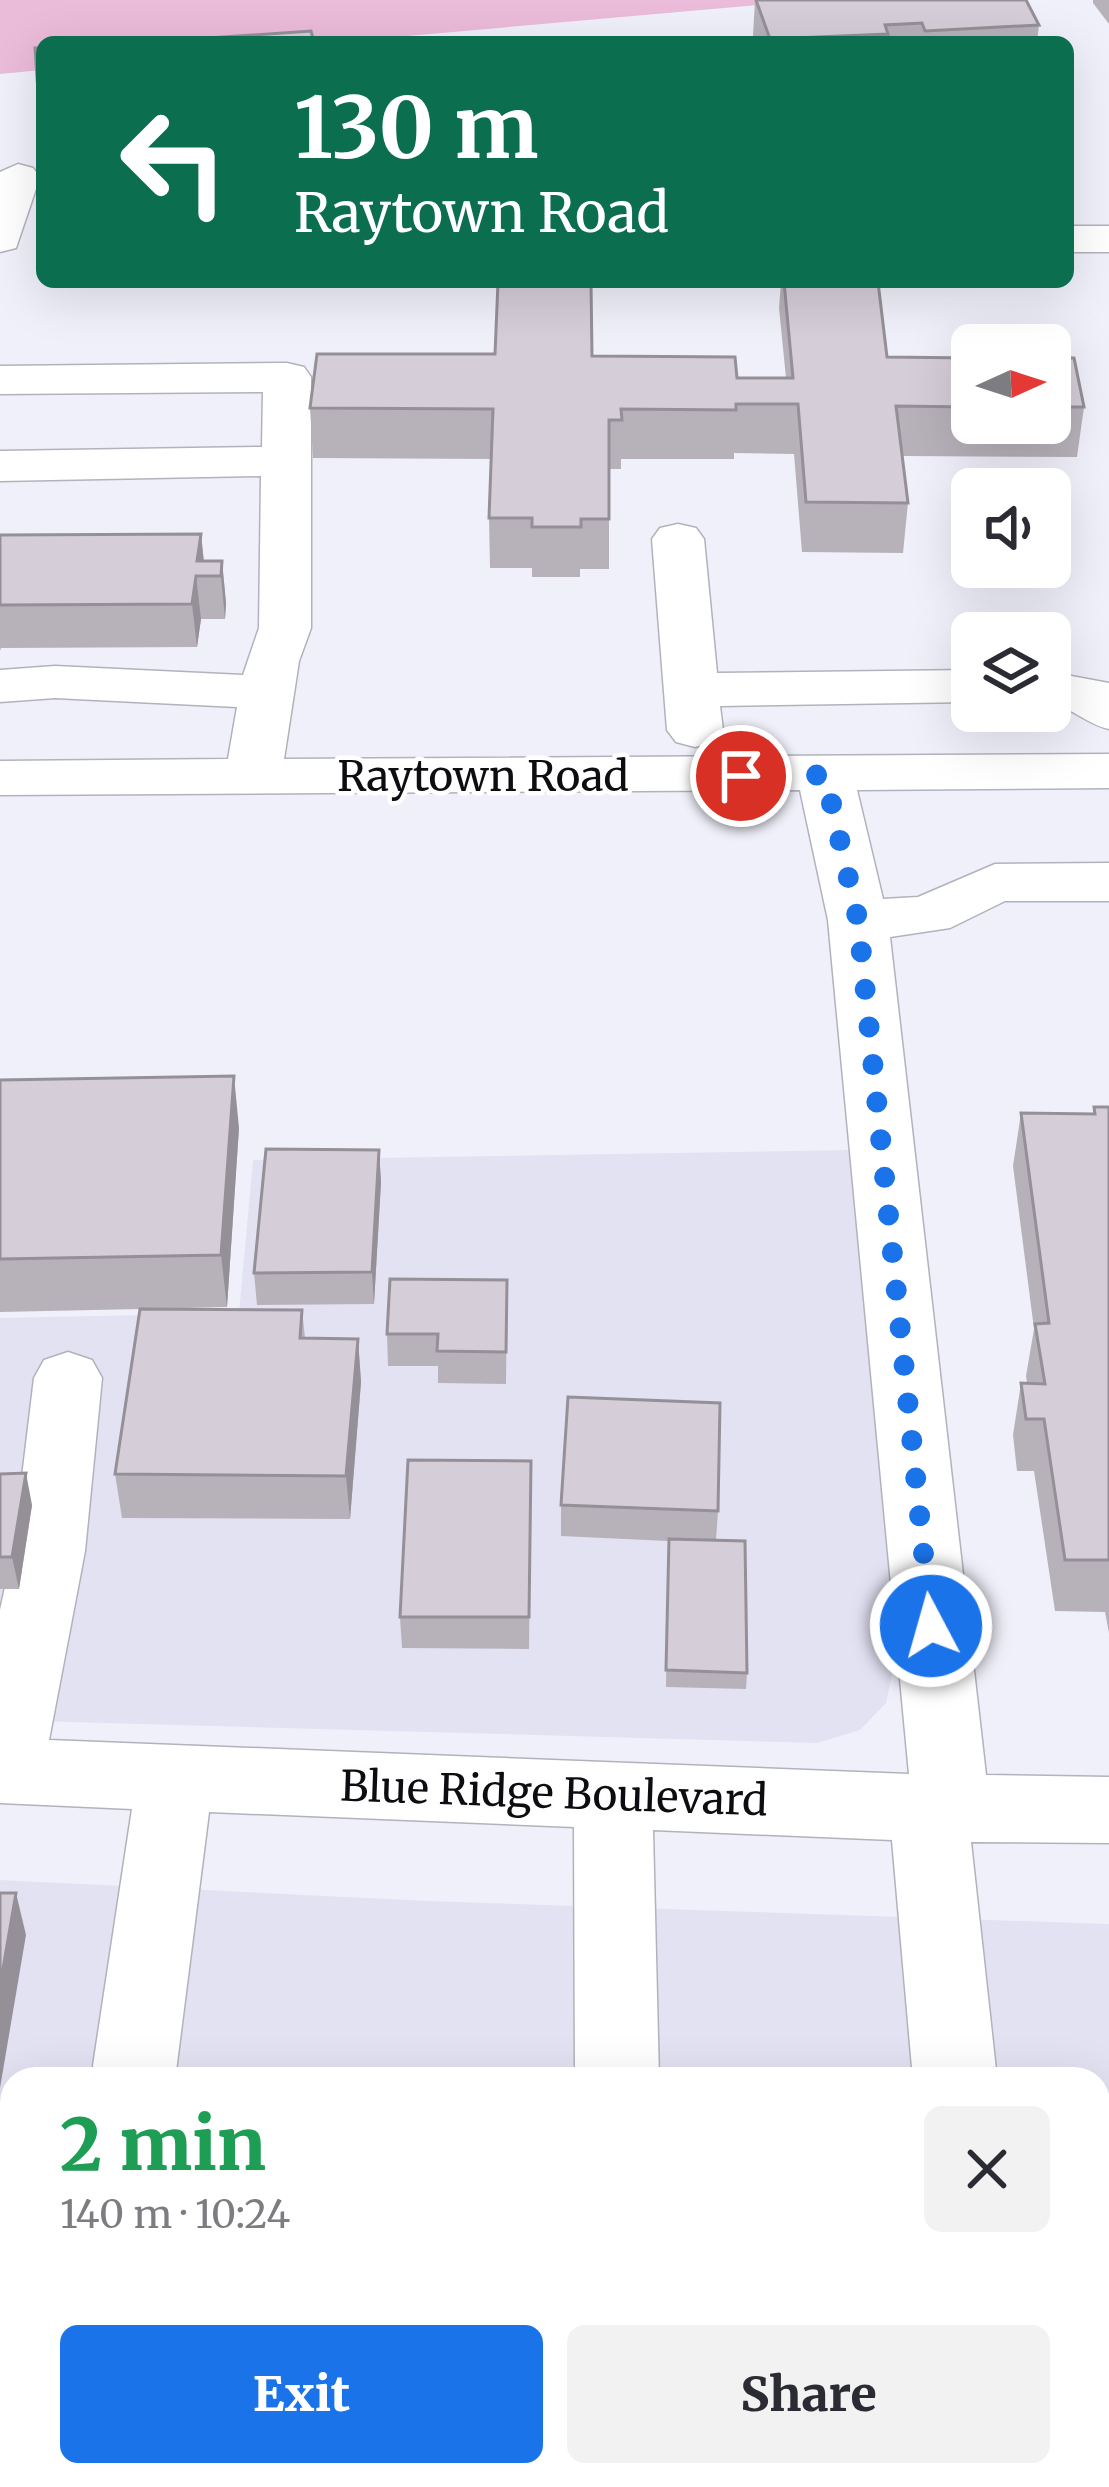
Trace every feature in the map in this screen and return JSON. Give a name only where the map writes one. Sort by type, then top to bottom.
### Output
[{"type":"street","points":[[0,239],[18,177]]},
{"type":"street","points":[[1074,239],[1109,239]]},
{"type":"street","points":[[0,256],[7,261],[36,261]]},
{"type":"street","points":[[0,380],[287,377],[285,628],[267,692],[253,777]]},
{"type":"street","points":[[0,466],[284,460]]},
{"type":"street","points":[[678,539],[699,776]]},
{"type":"street","points":[[0,686],[55,682],[267,692]]},
{"type":"street","points":[[691,690],[951,686]]},
{"type":"street","points":[[1071,692],[1090,695],[1109,713]]},
{"type":"street","name":"Raytown Road","points":[[0,778],[1109,770]]},
{"type":"street","points":[[825,775],[858,920],[940,1808],[955,2067]]},
{"type":"street","points":[[858,920],[929,915],[995,884],[1109,882]]},
{"type":"street","points":[[2,1771],[49,1551],[68,1378]]},
{"type":"street","name":"Blue Ridge Boulevard","points":[[2,1771],[940,1808],[1109,1810]]},
{"type":"street","points":[[136,2067],[175,1778]]},
{"type":"street","points":[[613,1796],[617,2067]]},
{"type":"shaded area","points":[[0,0],[816,0],[407,36],[36,36],[36,71],[0,74]]},
{"type":"shaded area","points":[[849,1150],[897,1652],[886,1703],[860,1730],[817,1743],[0,1720],[0,1318],[239,1313],[253,1160]]},
{"type":"shaded area","points":[[0,1880],[428,1901],[1109,1924],[1109,2067],[0,2067]]},
{"type":"building","points":[[756,0],[1026,0],[1039,25],[925,31],[922,23],[885,25],[888,34],[769,36]]},
{"type":"building","points":[[311,31],[312,36],[238,36]]},
{"type":"building","points":[[498,288],[591,288],[592,356],[735,357],[737,378],[793,378],[785,288],[879,288],[887,357],[951,358],[951,407],[896,406],[908,503],[806,502],[798,404],[736,404],[736,410],[621,409],[622,420],[609,420],[609,519],[581,519],[581,527],[532,527],[532,518],[489,518],[493,409],[310,408],[317,354],[495,354]]},
{"type":"building","points":[[1071,358],[1074,358],[1084,407],[1071,407]]},
{"type":"building","points":[[201,534],[197,561],[222,561],[221,576],[196,576],[192,604],[0,605],[0,535]]},
{"type":"building","points":[[234,1076],[221,1255],[0,1259],[0,1080]]},
{"type":"building","points":[[1094,1107],[1109,1107],[1109,1560],[1065,1560],[1044,1419],[1026,1419],[1021,1383],[1045,1384],[1035,1324],[1049,1323],[1021,1113],[1095,1114]]},
{"type":"building","points":[[266,1149],[379,1150],[372,1272],[254,1273]]},
{"type":"building","points":[[390,1279],[507,1280],[506,1352],[437,1351],[438,1334],[387,1334]]},
{"type":"building","points":[[140,1309],[302,1310],[300,1338],[358,1339],[346,1476],[115,1474]]},
{"type":"building","points":[[568,1397],[720,1403],[718,1511],[561,1505]]},
{"type":"building","points":[[408,1460],[531,1461],[529,1617],[400,1617]]},
{"type":"building","points":[[26,1473],[12,1557],[0,1557],[0,1474]]},
{"type":"building","points":[[669,1539],[745,1541],[747,1673],[666,1670]]},
{"type":"building","points":[[0,1893],[16,1893],[0,1986]]},
{"type":"route","points":[[741,776],[825,775],[833,807],[858,920],[931,1626]]}]
